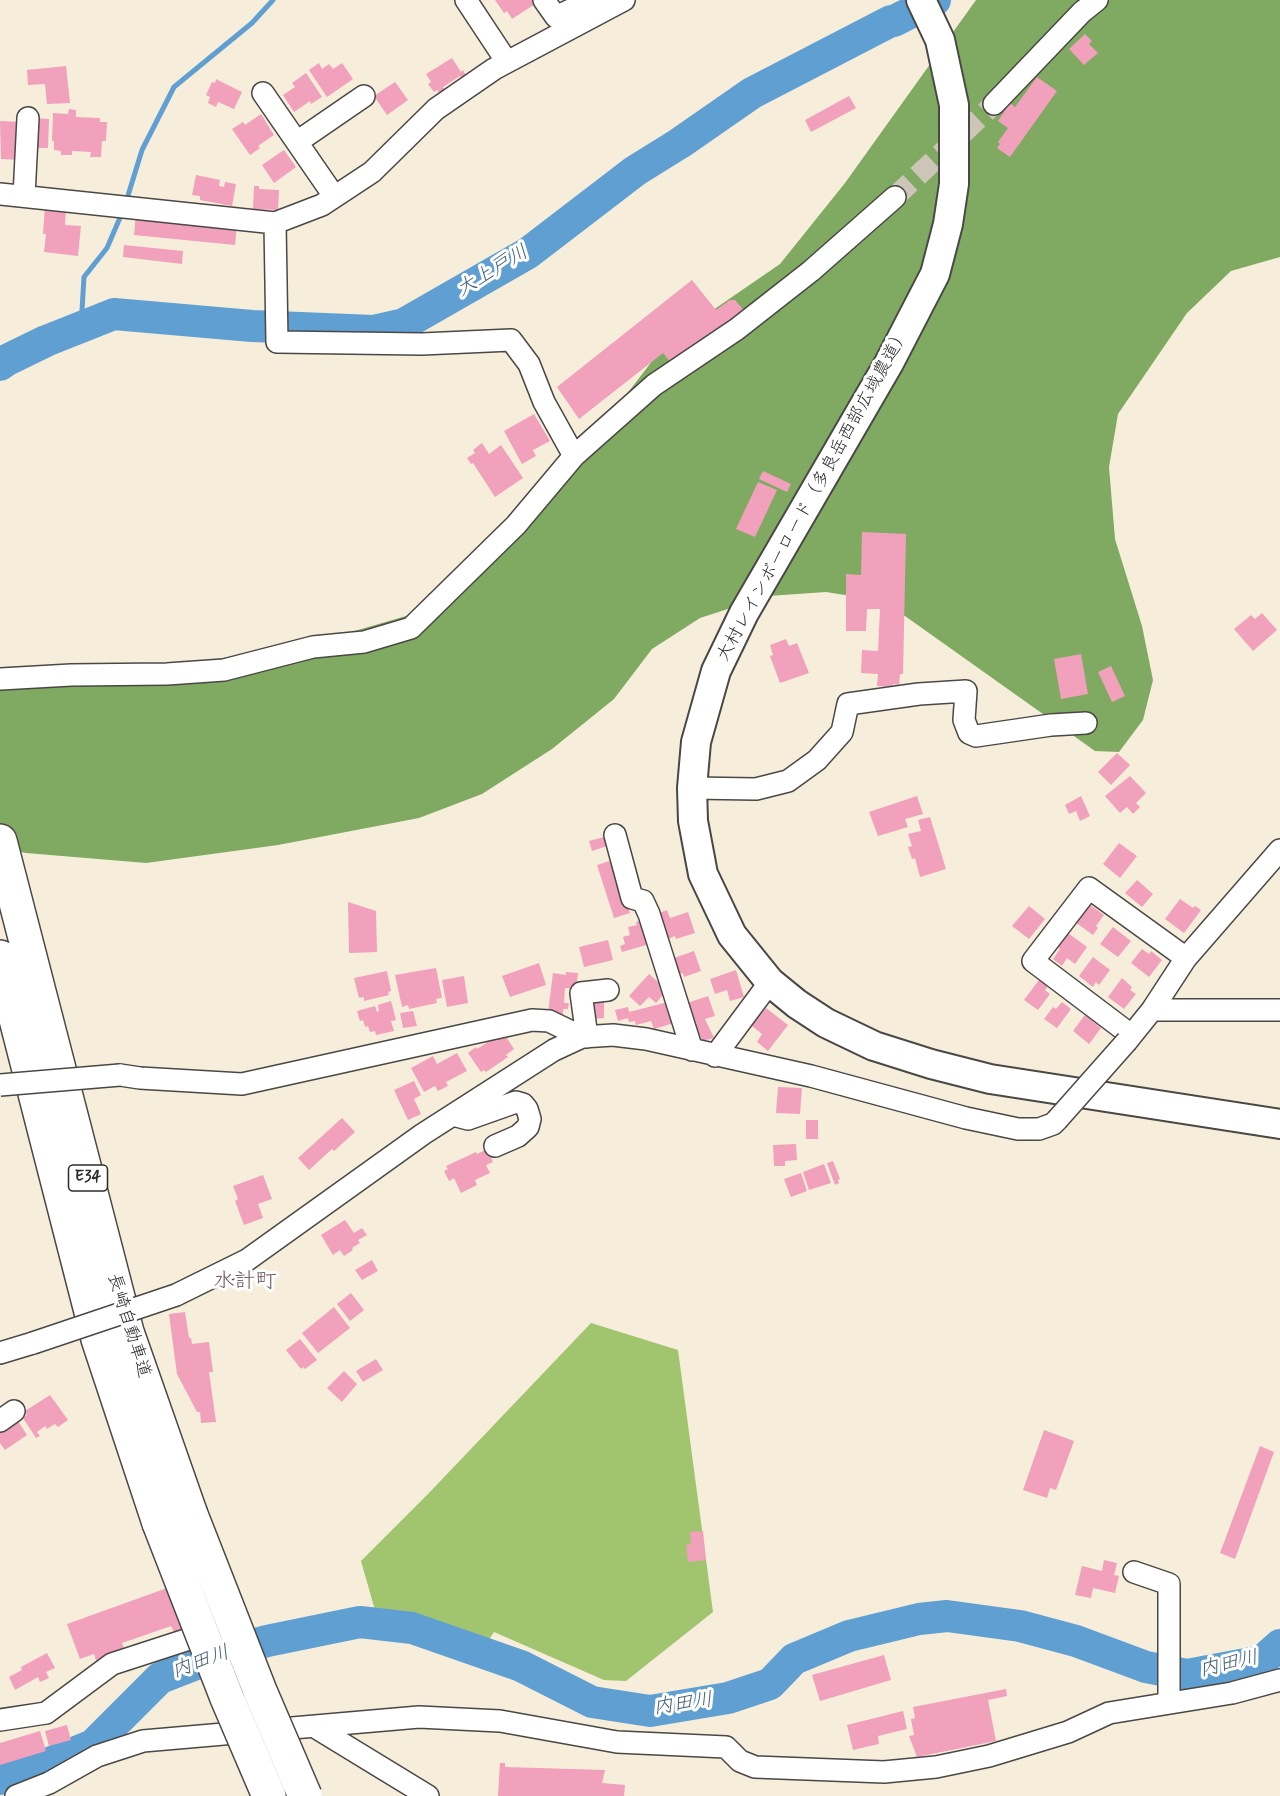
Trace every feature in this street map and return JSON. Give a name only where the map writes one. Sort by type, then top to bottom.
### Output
[{"type":"highway","name":"長崎自動車道","points":[[0,841],[127,1332],[190,1512],[260,1691],[305,1796]]},
{"type":"highway","name":"長崎自動車道","points":[[0,957],[98,1339],[159,1523],[227,1698],[270,1796]]},
{"type":"street","points":[[466,0],[507,62]]},
{"type":"street","points":[[544,0],[556,17],[591,0]]},
{"type":"street","points":[[0,194],[275,223],[322,205],[372,172],[436,109],[507,62],[624,0]]},
{"type":"street","name":"大村レインボーロード（多良岳西部広域農道）","points":[[921,0],[940,40],[954,105],[954,184],[948,224],[935,274],[889,363],[744,613],[716,671],[696,742],[692,788],[693,821],[703,874],[732,934],[770,982],[797,1004],[826,1023],[874,1046],[990,1079],[1280,1124]]},
{"type":"street","points":[[994,104],[1082,12],[1097,0]]},
{"type":"street","points":[[263,93],[334,196]]},
{"type":"street","points":[[297,142],[364,96]]},
{"type":"street","points":[[24,196],[28,118]]},
{"type":"street","points":[[0,679],[71,675],[167,675],[224,670],[313,647],[364,642],[411,628],[516,525],[574,456],[654,385],[737,328],[811,271],[895,197]]},
{"type":"street","points":[[275,223],[277,342],[422,344],[511,340],[529,364],[543,402],[574,456]]},
{"type":"street","points":[[692,788],[756,789],[788,781],[818,760],[842,732],[848,704],[918,694],[966,691],[964,720],[969,733],[976,736],[1051,725],[1086,723]]},
{"type":"street","points":[[615,835],[632,898],[643,901],[649,914],[692,1050]]},
{"type":"street","points":[[0,1353],[176,1295],[247,1260],[423,1134],[554,1050],[585,1037],[613,1035],[646,1039],[811,1076],[966,1118],[1006,1126],[1039,1129],[1053,1124],[1129,1038],[1152,1010],[1186,958],[1280,850]]},
{"type":"street","points":[[1129,1038],[1034,961],[1089,888],[1186,958]]},
{"type":"street","points":[[715,1056],[770,982]]},
{"type":"street","points":[[585,1037],[581,993],[608,990]]},
{"type":"street","points":[[1152,1010],[1280,1010]]},
{"type":"street","points":[[0,1085],[120,1075],[242,1084],[532,1020],[549,1021],[585,1037]]},
{"type":"street","points":[[453,1115],[468,1119],[516,1102],[523,1104],[530,1119],[528,1127],[518,1136],[495,1146]]},
{"type":"street","points":[[1134,1572],[1169,1584],[1169,1696]]},
{"type":"street","points":[[0,1720],[46,1713],[112,1664],[189,1639]]},
{"type":"street","points":[[16,1796],[49,1783],[97,1756],[143,1741],[419,1717],[500,1721],[617,1742],[726,1747],[740,1761],[754,1767],[884,1772],[936,1767],[989,1756],[1068,1732],[1109,1713],[1169,1696],[1233,1693],[1280,1680]]},
{"type":"street","points":[[315,1727],[428,1796]]},
{"type":"green space","points":[[976,0],[1280,0],[1280,257],[1231,271],[1187,313],[1118,414],[1109,467],[1115,539],[1142,626],[1153,680],[1143,720],[1119,752],[1095,751],[905,616],[870,599],[826,592],[768,596],[700,618],[652,649],[614,699],[552,749],[482,794],[419,818],[278,845],[146,863],[26,853],[0,848],[0,690],[85,682],[327,639],[413,614],[590,442],[656,356],[716,308],[780,264],[845,183]]},
{"type":"green space","points":[[591,1323],[678,1350],[713,1612],[626,1681],[604,1680],[494,1632],[488,1641],[375,1610],[361,1561]]},
{"type":"building","points":[[495,0],[532,0],[535,4],[512,19],[507,11],[504,13]]},
{"type":"building","points":[[1085,34],[1092,41],[1089,44],[1098,53],[1084,65],[1069,49]]},
{"type":"building","points":[[452,58],[466,76],[462,79],[460,76],[443,87],[445,91],[440,94],[437,90],[434,92],[428,84],[431,82],[426,74]]},
{"type":"building","points":[[319,63],[322,69],[329,64],[333,69],[342,63],[353,79],[327,97],[309,70]]},
{"type":"building","points":[[66,66],[70,103],[47,104],[45,84],[28,85],[27,70]]},
{"type":"building","points":[[306,73],[322,97],[311,104],[310,101],[294,112],[283,95],[295,87],[292,83]]},
{"type":"building","points":[[1037,77],[1057,91],[1010,157],[997,148],[1000,144],[998,142],[1008,128],[998,121],[1010,103],[1015,107]]},
{"type":"building","points":[[216,79],[242,92],[234,109],[218,102],[216,107],[208,103],[210,97],[206,95],[212,82],[215,83]]},
{"type":"building","points":[[395,82],[408,100],[387,115],[374,96]]},
{"type":"building","points":[[849,96],[856,108],[811,132],[805,120]]},
{"type":"building","points":[[69,109],[76,110],[76,117],[100,118],[100,122],[107,122],[106,141],[102,141],[101,157],[90,157],[91,152],[72,151],[72,155],[61,155],[61,151],[54,150],[53,113],[68,114]]},
{"type":"building","points":[[261,114],[274,135],[250,155],[232,129],[243,122],[245,125]]},
{"type":"building","points":[[34,118],[49,119],[48,148],[33,148]]},
{"type":"building","points":[[0,121],[22,122],[20,160],[1,159]]},
{"type":"building","points":[[284,150],[296,167],[274,183],[262,165]]},
{"type":"building","points":[[196,175],[220,180],[219,186],[224,187],[225,182],[236,184],[232,206],[200,200],[200,196],[192,195]]},
{"type":"building","points":[[254,186],[259,186],[259,189],[279,190],[278,210],[253,209]]},
{"type":"building","points":[[45,206],[66,208],[65,225],[81,226],[78,256],[44,252]]},
{"type":"building","points":[[136,214],[237,225],[235,245],[134,235]]},
{"type":"building","points":[[124,245],[183,251],[182,264],[123,257]]},
{"type":"building","points":[[692,280],[716,310],[730,300],[735,300],[746,313],[673,365],[663,353],[579,419],[557,387]]},
{"type":"building","points":[[534,414],[550,441],[533,450],[536,456],[522,464],[504,431]]},
{"type":"building","points":[[482,443],[489,454],[501,445],[523,478],[495,497],[473,463],[471,464],[467,458],[475,453],[473,450]]},
{"type":"building","points":[[763,471],[791,484],[787,492],[759,479]]},
{"type":"building","points":[[758,482],[777,490],[755,537],[736,529]]},
{"type":"building","points":[[862,532],[906,534],[903,674],[900,674],[899,685],[893,684],[893,687],[877,686],[878,674],[861,673],[862,650],[878,651],[880,609],[867,609],[866,631],[846,631],[846,574],[861,575]]},
{"type":"building","points":[[1262,613],[1277,630],[1253,651],[1234,629],[1251,615],[1255,619]]},
{"type":"building","points":[[786,639],[789,646],[797,643],[809,673],[780,683],[770,656],[773,655],[770,645]]},
{"type":"building","points":[[1081,654],[1088,694],[1061,699],[1054,659]]},
{"type":"building","points":[[1111,666],[1125,696],[1112,702],[1098,672]]},
{"type":"building","points":[[1117,753],[1130,765],[1111,785],[1098,772]]},
{"type":"building","points":[[1130,776],[1146,793],[1136,803],[1140,807],[1133,814],[1127,807],[1120,813],[1105,796]]},
{"type":"building","points":[[917,796],[923,814],[905,819],[908,827],[878,836],[869,812]]},
{"type":"building","points":[[1081,796],[1090,816],[1080,821],[1076,811],[1069,814],[1065,805]]},
{"type":"building","points":[[930,817],[946,869],[920,877],[915,858],[912,859],[908,847],[912,846],[908,834],[921,831],[918,820]]},
{"type":"building","points":[[604,837],[607,846],[592,851],[589,841]]},
{"type":"building","points":[[1119,843],[1137,856],[1120,878],[1103,864]]},
{"type":"building","points":[[613,860],[630,913],[614,918],[597,865]]},
{"type":"building","points":[[1137,880],[1153,894],[1142,907],[1125,893]]},
{"type":"building","points":[[1180,899],[1193,908],[1195,906],[1201,910],[1184,933],[1165,919]]},
{"type":"building","points":[[348,902],[376,911],[377,952],[349,953]]},
{"type":"building","points":[[1089,904],[1104,915],[1093,935],[1075,922]]},
{"type":"building","points":[[1029,906],[1045,919],[1029,939],[1012,926]]},
{"type":"building","points":[[667,910],[670,918],[688,912],[695,933],[668,939],[659,913]]},
{"type":"building","points":[[643,920],[650,944],[622,952],[620,946],[625,944],[623,937],[630,935],[628,927],[637,925],[636,922]]},
{"type":"building","points":[[1113,927],[1131,941],[1118,957],[1100,944]]},
{"type":"building","points":[[1068,933],[1087,947],[1075,964],[1067,958],[1062,966],[1053,959],[1060,949],[1057,946]]},
{"type":"building","points":[[608,940],[613,960],[584,967],[579,947]]},
{"type":"building","points":[[1142,949],[1149,954],[1151,951],[1162,960],[1149,977],[1131,963]]},
{"type":"building","points":[[694,951],[701,971],[684,977],[683,973],[680,974],[674,958]]},
{"type":"building","points":[[1093,957],[1110,970],[1099,985],[1096,982],[1093,987],[1079,976]]},
{"type":"building","points":[[539,963],[546,985],[510,997],[502,976]]},
{"type":"building","points":[[436,968],[442,998],[436,999],[437,1003],[409,1009],[408,1005],[402,1007],[395,975]]},
{"type":"building","points":[[736,970],[744,997],[730,1001],[727,990],[715,994],[710,979]]},
{"type":"building","points":[[387,971],[391,991],[388,992],[389,995],[364,1001],[364,997],[359,998],[354,978]]},
{"type":"building","points":[[566,972],[578,973],[576,989],[565,988],[564,1003],[569,1003],[568,1009],[563,1009],[563,1015],[548,1013],[553,973],[566,975]]},
{"type":"building","points":[[649,974],[667,990],[656,1003],[649,997],[640,1006],[629,996]]},
{"type":"building","points":[[464,976],[468,1003],[447,1007],[442,980]]},
{"type":"building","points":[[1122,978],[1132,987],[1130,990],[1136,994],[1124,1009],[1108,997]]},
{"type":"building","points":[[1039,980],[1048,986],[1045,990],[1050,994],[1038,1010],[1024,1000]]},
{"type":"building","points":[[708,996],[715,1016],[705,1019],[714,1038],[702,1041],[701,1037],[698,1037],[687,1003]]},
{"type":"building","points":[[391,1001],[396,1020],[391,1021],[394,1031],[376,1035],[375,1031],[370,1032],[363,1020],[360,1021],[357,1011],[375,1006],[377,1012],[379,1011],[378,1005]]},
{"type":"building","points":[[590,1002],[604,1002],[604,1018],[591,1019]]},
{"type":"building","points":[[668,1002],[674,1023],[654,1029],[651,1021],[636,1025],[635,1021],[629,1022],[628,1018],[618,1021],[615,1010],[628,1007],[629,1012]]},
{"type":"building","points":[[1062,1002],[1071,1009],[1057,1028],[1044,1019],[1053,1007],[1056,1009]]},
{"type":"building","points":[[766,1008],[788,1025],[768,1051],[757,1042],[762,1034],[752,1026]]},
{"type":"building","points":[[413,1011],[417,1026],[403,1028],[400,1013]]},
{"type":"building","points":[[1085,1015],[1101,1028],[1089,1044],[1073,1031]]},
{"type":"building","points":[[503,1032],[514,1049],[506,1055],[508,1057],[486,1072],[484,1070],[481,1072],[468,1053]]},
{"type":"building","points":[[457,1053],[467,1071],[446,1082],[448,1086],[438,1091],[435,1086],[424,1092],[411,1068],[433,1056],[437,1064]]},
{"type":"building","points":[[414,1081],[421,1095],[414,1099],[421,1114],[408,1120],[394,1090]]},
{"type":"building","points":[[778,1087],[802,1088],[800,1114],[776,1113]]},
{"type":"building","points":[[342,1118],[355,1132],[309,1170],[298,1158]]},
{"type":"building","points":[[806,1120],[818,1120],[818,1139],[806,1139]]},
{"type":"building","points":[[796,1144],[797,1160],[785,1161],[785,1166],[774,1166],[773,1145]]},
{"type":"building","points":[[487,1149],[493,1162],[486,1165],[490,1173],[475,1180],[477,1185],[461,1193],[454,1178],[449,1181],[444,1171],[448,1169],[446,1166]]},
{"type":"building","points":[[833,1161],[840,1179],[835,1185],[827,1163]]},
{"type":"building","points":[[824,1164],[831,1183],[809,1190],[803,1172]]},
{"type":"building","points":[[801,1173],[807,1191],[791,1197],[784,1179]]},
{"type":"building","points":[[263,1175],[272,1199],[258,1204],[263,1218],[244,1225],[235,1201],[238,1199],[233,1186]]},
{"type":"building","points":[[345,1220],[354,1233],[362,1228],[367,1235],[358,1240],[360,1243],[344,1256],[340,1250],[333,1255],[321,1235]]},
{"type":"building","points":[[372,1260],[378,1271],[362,1280],[355,1270]]},
{"type":"building","points":[[351,1293],[364,1310],[350,1321],[337,1304]]},
{"type":"building","points":[[334,1307],[350,1328],[318,1353],[302,1333]]},
{"type":"building","points":[[185,1312],[192,1344],[209,1342],[213,1372],[209,1372],[216,1422],[201,1423],[200,1412],[197,1412],[177,1374],[169,1314]]},
{"type":"building","points":[[300,1339],[317,1360],[305,1369],[303,1367],[301,1369],[286,1350]]},
{"type":"building","points":[[376,1359],[383,1370],[363,1382],[356,1371]]},
{"type":"building","points":[[344,1371],[357,1384],[342,1402],[327,1388]]},
{"type":"building","points":[[50,1395],[68,1420],[58,1427],[55,1424],[47,1429],[45,1426],[37,1432],[40,1436],[36,1438],[23,1418],[27,1415],[25,1411]]},
{"type":"building","points":[[16,1418],[27,1435],[5,1450],[0,1443],[0,1429]]},
{"type":"building","points":[[1044,1430],[1074,1441],[1056,1490],[1050,1488],[1047,1498],[1023,1490]]},
{"type":"building","points":[[1260,1446],[1274,1452],[1235,1559],[1220,1553]]},
{"type":"building","points":[[703,1531],[706,1560],[688,1562],[686,1545],[691,1544],[690,1532]]},
{"type":"building","points":[[1104,1560],[1117,1563],[1114,1575],[1119,1576],[1115,1593],[1093,1588],[1091,1598],[1075,1595],[1082,1566],[1102,1571]]},
{"type":"building","points":[[170,1587],[186,1631],[175,1634],[171,1626],[122,1643],[126,1654],[97,1664],[94,1654],[80,1659],[67,1624]]},
{"type":"building","points":[[47,1653],[55,1668],[46,1672],[49,1678],[40,1682],[38,1677],[15,1690],[9,1677],[22,1670],[21,1667]]},
{"type":"building","points":[[884,1655],[891,1680],[820,1701],[812,1675]]},
{"type":"building","points":[[1006,1689],[1007,1696],[988,1700],[996,1741],[917,1757],[909,1736],[914,1735],[911,1719],[915,1718],[913,1707]]},
{"type":"building","points":[[903,1711],[907,1729],[878,1736],[879,1744],[853,1750],[847,1725]]},
{"type":"building","points":[[67,1725],[71,1740],[49,1746],[45,1731]]},
{"type":"building","points":[[40,1731],[46,1751],[0,1765],[0,1743]]},
{"type":"building","points":[[500,1763],[505,1763],[505,1767],[605,1770],[602,1783],[625,1785],[624,1796],[498,1796]]},
{"type":"waterway","points":[[126,202],[142,150],[174,87],[252,23],[273,0]]},
{"type":"waterway","name":"大上戸川","points":[[0,365],[46,341],[114,314],[252,326],[373,331],[404,324],[528,253],[635,171],[752,93],[935,0]]},
{"type":"waterway","points":[[81,327],[84,277],[107,248],[122,213]]},
{"type":"waterway","name":"内田川","points":[[0,1779],[25,1773],[93,1745],[160,1678],[224,1653],[267,1641],[360,1622],[412,1628],[521,1666],[592,1702],[650,1711],[728,1698],[770,1684],[794,1659],[849,1636],[919,1619],[947,1616],[1020,1626],[1076,1641],[1146,1667],[1187,1675],[1262,1661],[1280,1645]]},
{"type":"tunnel","points":[[895,197],[994,104]]},
{"type":"district","name":"水計町","points":[[245,1283]]}]
